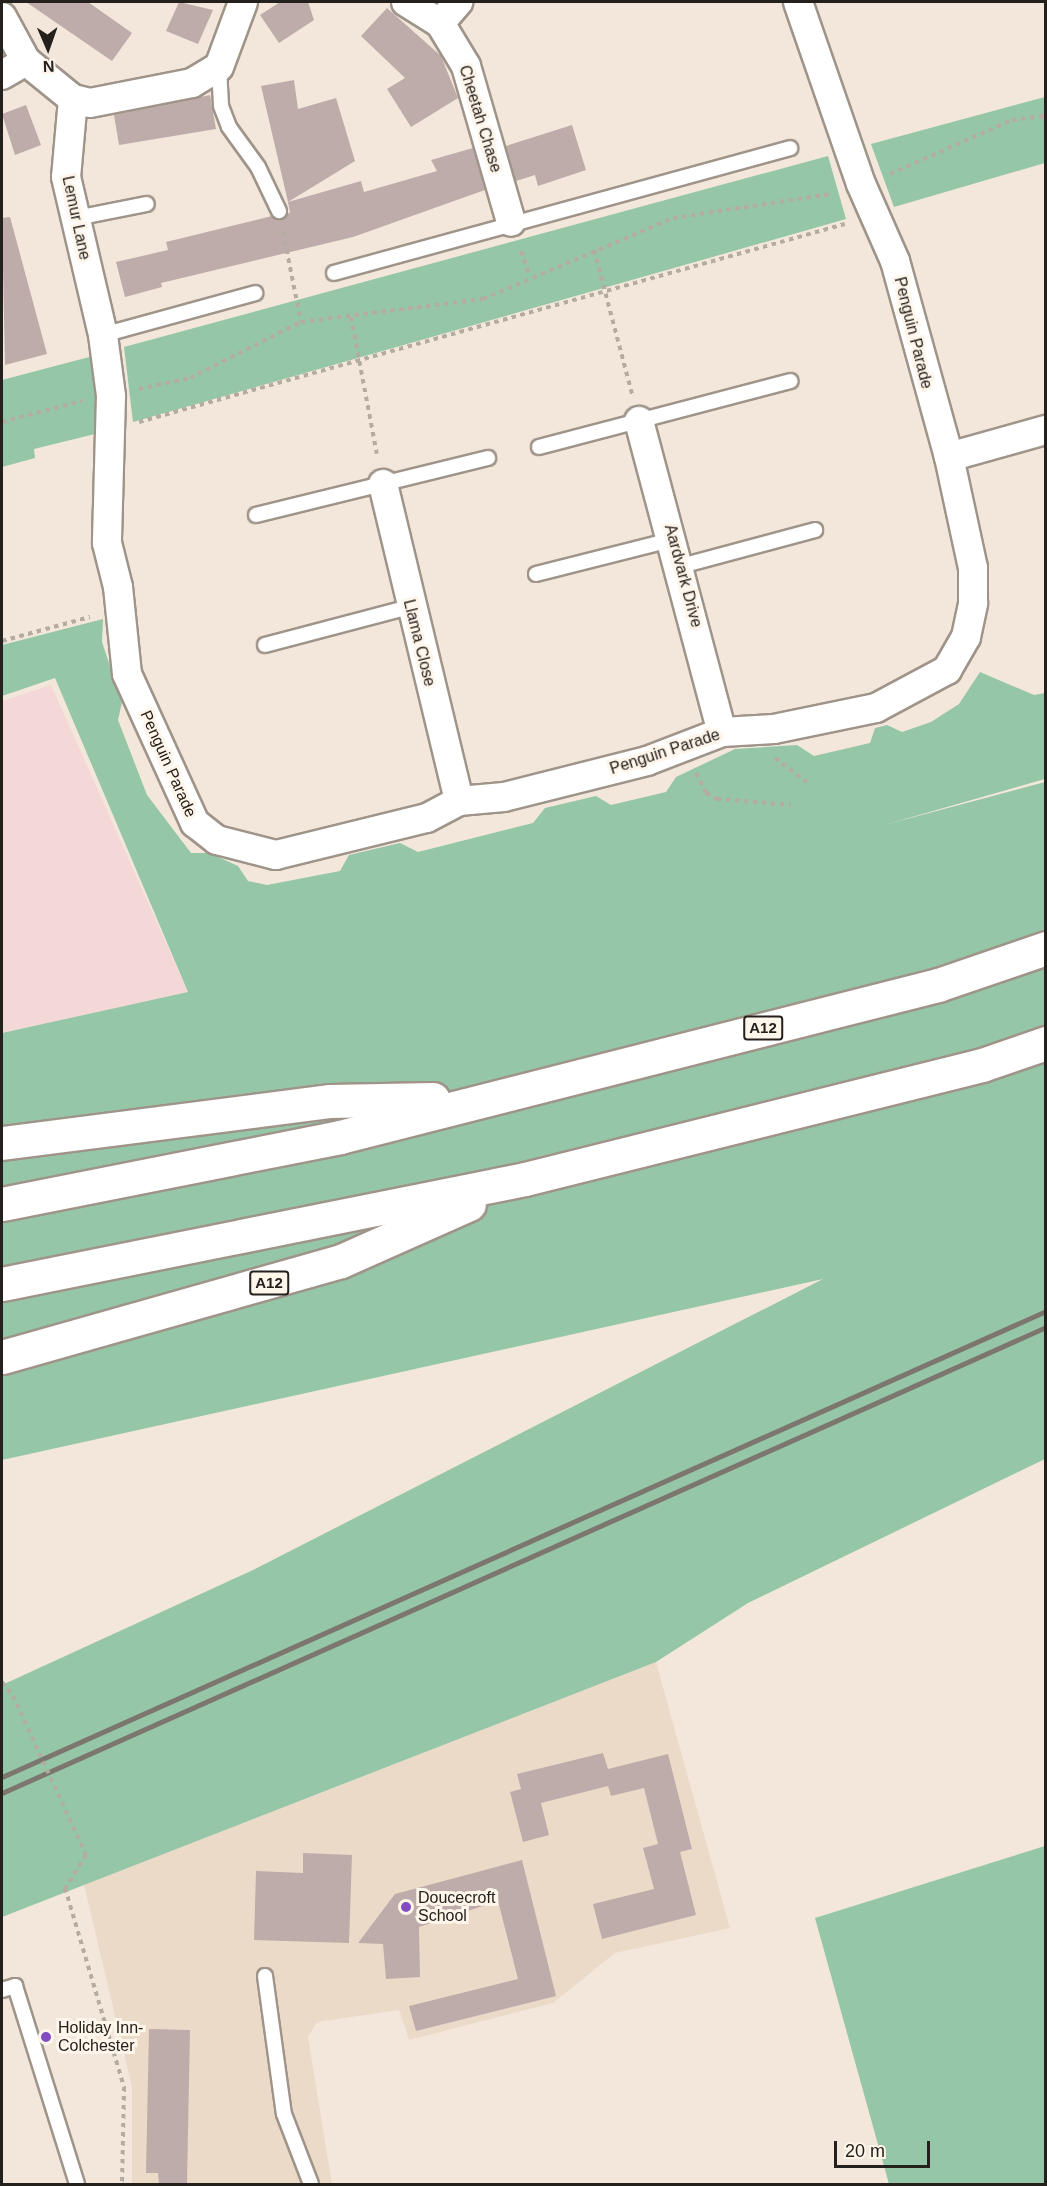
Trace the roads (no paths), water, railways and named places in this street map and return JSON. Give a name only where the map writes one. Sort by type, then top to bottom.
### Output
[{"type":"highway","name":"A12","points":[[2,1204],[340,1137],[477,1099],[938,985],[1046,948]]},
{"type":"highway","name":"A12","points":[[2,1284],[525,1179],[982,1065],[1046,1043]]},
{"type":"highway","name":"A12","points":[[2,1143],[330,1101],[477,1099]]},
{"type":"highway","name":"A12","points":[[2,1357],[341,1261],[525,1179]]},
{"type":"street","points":[[2,17],[26,61],[73,99],[90,103],[192,83],[219,67],[243,2]]},
{"type":"street","name":"Cheetah Chase","points":[[406,2],[440,23],[466,66],[511,222]]},
{"type":"street","points":[[440,23],[458,2]]},
{"type":"street","name":"Penguin Parade","points":[[103,335],[111,396],[111,429],[104,496],[127,674],[195,824],[218,840],[276,855],[427,818],[459,801],[504,797],[684,747],[722,732],[774,729],[876,708],[947,670],[966,637],[973,603],[973,568],[949,457],[895,261],[861,184],[798,2]]},
{"type":"street","points":[[2,75],[26,61]]},
{"type":"street","name":"Lemur Lane","points":[[73,99],[66,177],[103,335]]},
{"type":"street","name":"Aardvark Drive","points":[[639,421],[678,553],[722,732]]},
{"type":"street","points":[[949,457],[1046,430]]},
{"type":"street","name":"Llama Close","points":[[383,484],[409,607],[459,801]]},
{"type":"lane","points":[[219,67],[221,106],[229,127],[258,167],[279,211]]},
{"type":"lane","points":[[334,273],[511,222],[790,148]]},
{"type":"lane","points":[[76,218],[147,204]]},
{"type":"lane","points":[[103,335],[255,293]]},
{"type":"lane","points":[[539,447],[790,381]]},
{"type":"lane","points":[[256,515],[488,458]]},
{"type":"lane","points":[[536,574],[815,530]]},
{"type":"lane","points":[[265,645],[409,607]]},
{"type":"lane","points":[[265,1976],[284,2114],[311,2184]]},
{"type":"lane","points":[[2,1990],[15,1986],[77,2184]]},
{"type":"railway","points":[[2,1777],[1046,1311]]},
{"type":"railway","points":[[2,1793],[1046,1327]]},
{"type":"place","name":"Doucecroft School","points":[[406,1907]]},
{"type":"place","name":"Holiday Inn- Colchester","points":[[46,2037]]}]
